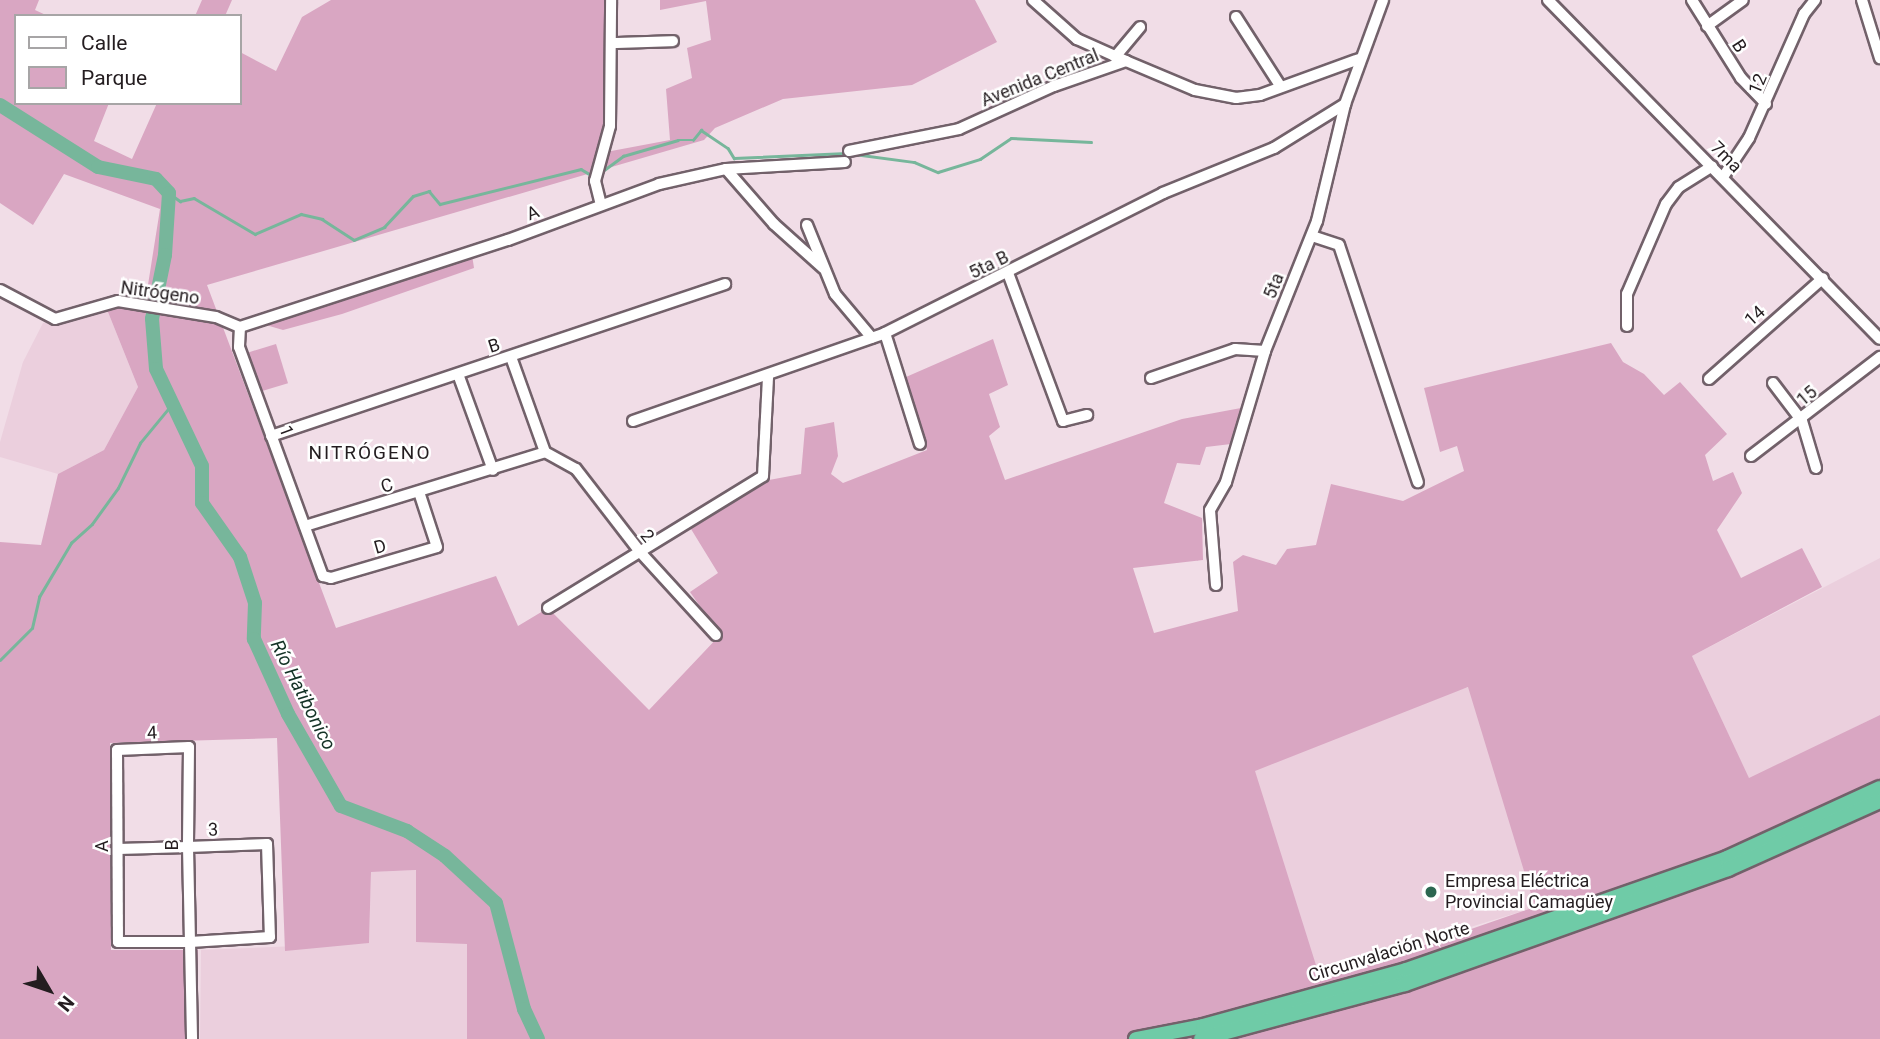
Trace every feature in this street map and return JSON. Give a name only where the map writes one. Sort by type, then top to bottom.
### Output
[{"type":"highway","name":"Circunvalación Norte","points":[[1136,1039],[1203,1026],[1406,970],[1727,858],[1880,788]]},
{"type":"highway","name":"Circunvalación Norte","points":[[1201,1039],[1405,984],[1728,869],[1880,801]]},
{"type":"street","points":[[601,205],[595,180],[610,126],[614,43],[611,0]]},
{"type":"street","points":[[1033,0],[1077,39],[1121,59],[1140,27]]},
{"type":"street","name":"5ta","points":[[1216,584],[1210,510],[1226,482],[1265,351],[1312,236],[1345,104],[1359,59],[1383,0]]},
{"type":"street","name":"7ma","points":[[1548,0],[1880,339]]},
{"type":"street","name":"B","points":[[1692,0],[1741,78],[1766,104]]},
{"type":"street","points":[[1707,26],[1743,0]]},
{"type":"street","name":"12","points":[[1723,177],[1766,104],[1804,14],[1815,0]]},
{"type":"street","points":[[1862,0],[1880,58]]},
{"type":"street","points":[[1236,17],[1281,87]]},
{"type":"street","points":[[614,43],[673,41]]},
{"type":"street","name":"Avenida Central","points":[[849,151],[960,129],[1121,59],[1214,95],[1236,98],[1281,87],[1359,59]]},
{"type":"street","name":"5ta B","points":[[633,421],[885,333],[1008,273],[1163,192],[1274,148],[1345,104]]},
{"type":"street","name":"A","points":[[240,327],[601,205],[726,169],[845,162]]},
{"type":"street","points":[[1627,326],[1628,294],[1666,204],[1679,187],[1712,166]]},
{"type":"street","points":[[726,169],[774,224],[823,268]]},
{"type":"street","points":[[807,225],[835,294],[872,338]]},
{"type":"street","points":[[1312,236],[1339,245],[1419,482]]},
{"type":"street","points":[[1008,273],[1063,421],[1087,415]]},
{"type":"street","name":"14","points":[[1709,379],[1823,278]]},
{"type":"street","name":"B","points":[[271,436],[725,284]]},
{"type":"street","name":"Nitrógeno","points":[[0,290],[55,319],[118,301],[216,317],[240,327]]},
{"type":"street","name":"1","points":[[240,327],[239,347],[271,436],[323,576],[331,578]]},
{"type":"street","points":[[885,333],[920,444]]},
{"type":"street","points":[[1151,378],[1235,349],[1265,351]]},
{"type":"street","points":[[511,357],[545,452]]},
{"type":"street","name":"15","points":[[1751,456],[1802,421],[1880,357]]},
{"type":"street","points":[[458,374],[493,470]]},
{"type":"street","points":[[548,608],[763,476],[768,376]]},
{"type":"street","points":[[1773,383],[1802,421],[1816,468]]},
{"type":"street","name":"2","points":[[545,452],[558,456],[576,469],[641,553],[716,635]]},
{"type":"street","name":"C","points":[[305,526],[545,452]]},
{"type":"street","name":"D","points":[[331,578],[437,547],[419,492]]},
{"type":"street","name":"B","points":[[189,747],[191,1039]]},
{"type":"street","name":"4","points":[[117,750],[189,747]]},
{"type":"street","name":"A","points":[[117,750],[118,942],[190,942]]},
{"type":"street","name":"3","points":[[118,849],[267,844],[270,937],[190,942]]},
{"type":"shaded area","points":[[106,307],[138,387],[104,450],[58,474],[0,457],[0,442],[23,362],[43,323],[77,319]]},
{"type":"shaded area","points":[[1880,558],[1880,715],[1749,779],[1692,656]]},
{"type":"shaded area","points":[[1469,687],[1536,907],[1315,974],[1248,755]]},
{"type":"shaded area","points":[[417,870],[467,944],[467,1039],[200,1039],[201,950],[369,943],[371,872]]},
{"type":"green space","points":[[0,0],[39,0],[35,10],[44,14],[14,14],[14,105],[108,105],[94,141],[132,159],[156,105],[242,105],[242,53],[276,71],[302,17],[331,0],[611,0],[606,152],[670,140],[666,89],[692,78],[687,48],[711,40],[706,1],[660,10],[660,0],[975,0],[997,42],[912,85],[783,99],[715,128],[704,140],[207,285],[336,628],[496,576],[518,626],[548,608],[649,710],[720,635],[690,592],[718,573],[691,529],[769,480],[801,474],[805,428],[834,422],[838,456],[831,474],[843,483],[927,450],[906,377],[993,339],[1008,385],[989,394],[1000,427],[989,436],[1005,480],[1182,419],[1241,408],[1231,444],[1206,447],[1200,465],[1177,463],[1164,503],[1202,518],[1203,560],[1133,568],[1154,633],[1238,611],[1233,562],[1243,555],[1276,565],[1287,549],[1316,545],[1331,484],[1403,501],[1464,471],[1457,446],[1440,452],[1424,388],[1611,343],[1623,362],[1644,374],[1664,395],[1680,382],[1727,434],[1705,455],[1713,481],[1733,472],[1742,493],[1717,530],[1741,578],[1802,548],[1822,587],[1692,656],[1749,778],[1880,715],[1880,1039],[467,1039],[467,944],[416,942],[416,870],[371,872],[369,943],[285,951],[277,738],[110,743],[111,950],[198,950],[198,1039],[0,1039],[0,542],[41,545],[58,474],[104,450],[138,387],[106,307],[144,310],[160,209],[64,174],[33,225],[0,203]],"holes":[[[1468,687],[1535,907],[1321,981],[1255,771]]]},
{"type":"green space","points":[[202,0],[232,0],[226,14],[196,14]]},
{"type":"green space","points":[[472,255],[474,268],[342,314],[283,330],[266,325]]},
{"type":"green space","points":[[276,344],[288,383],[256,393],[244,354]]},
{"type":"waterway","name":"Río Hatibonico","points":[[0,105],[98,167],[156,179],[169,193],[165,255],[152,319],[156,369],[202,466],[202,503],[240,557],[255,603],[254,639],[288,714],[341,806],[407,831],[445,856],[496,903],[524,1009],[538,1039]]},
{"type":"waterway","points":[[604,170],[623,156],[678,140],[693,140],[701,130],[728,148],[734,158],[847,153]]},
{"type":"waterway","points":[[854,154],[914,162],[938,172],[980,159],[1011,138],[1091,142]]},
{"type":"waterway","points":[[169,193],[180,201],[194,198],[255,234],[301,214],[322,219],[354,240],[384,227],[413,196],[429,191],[440,204],[581,169],[591,175]]},
{"type":"waterway","points":[[0,660],[32,628],[39,597],[71,543],[92,524],[118,488],[140,443],[173,403]]},
{"type":"place","name":"Empresa Eléctrica Provincial Camagüey","points":[[1431,892]]},
{"type":"district","name":"NITRÓGENO","points":[[370,453]]}]
